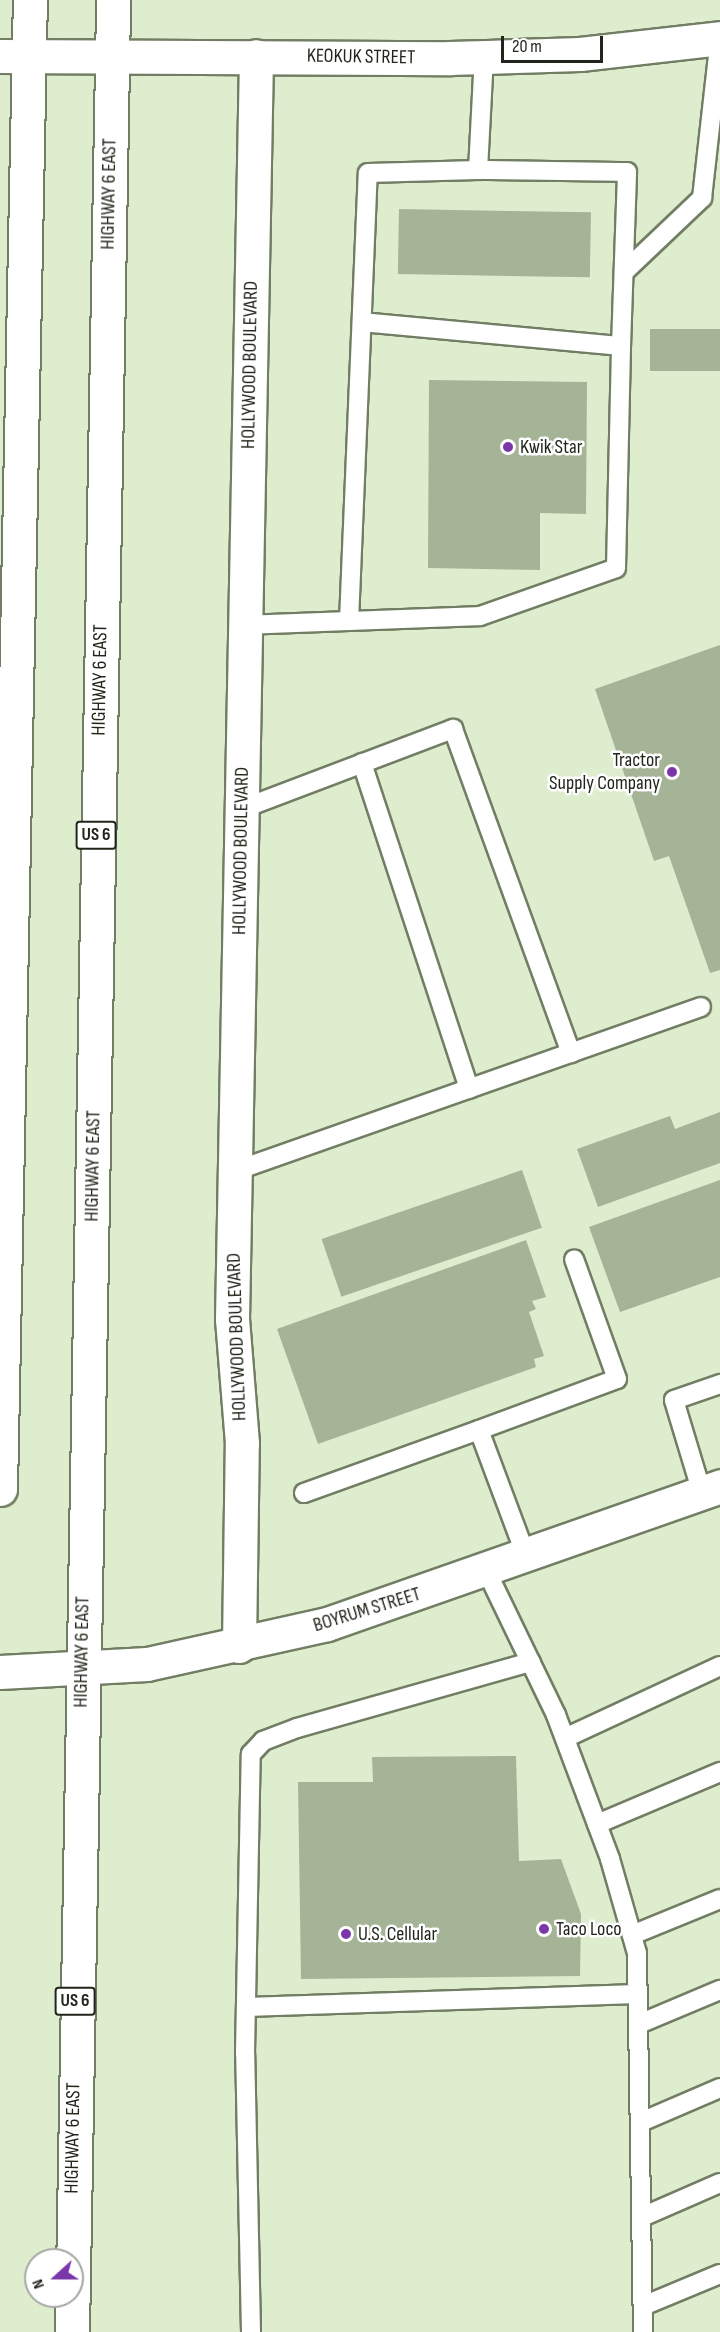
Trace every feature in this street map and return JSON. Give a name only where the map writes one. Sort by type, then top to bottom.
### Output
[{"type":"main road","points":[[0,1489],[14,56],[30,0]]},
{"type":"main road","name":"HIGHWAY 6 EAST","points":[[72,2332],[81,1670],[113,0]]},
{"type":"main road","name":"KEOKUK STREET","points":[[14,56],[484,57],[645,49],[720,38]]},
{"type":"main road","name":"HOLLYWOOD BOULEVARD","points":[[239,1646],[242,1443],[232,1319],[256,56]]},
{"type":"main road","name":"BOYRUM STREET","points":[[0,1672],[81,1670],[239,1646],[376,1610],[711,1490]]},
{"type":"lane","points":[[624,272],[702,198],[720,38]]},
{"type":"lane","points":[[478,170],[484,57]]},
{"type":"lane","points":[[245,625],[480,616],[616,568],[627,172],[478,170],[368,173],[349,621]]},
{"type":"lane","points":[[362,322],[621,346]]},
{"type":"lane","points":[[242,809],[453,729],[571,1053]]},
{"type":"lane","points":[[362,763],[469,1089]]},
{"type":"lane","points":[[235,1171],[701,1007]]},
{"type":"lane","points":[[304,1493],[617,1378],[574,1259]]},
{"type":"lane","points":[[711,1490],[674,1400],[720,1384]]},
{"type":"lane","points":[[479,1430],[525,1556]]},
{"type":"lane","points":[[486,1570],[565,1738],[597,1824],[632,1935],[639,2024],[643,2332]]},
{"type":"lane","points":[[250,2332],[246,2007],[250,1754],[263,1741],[297,1728],[531,1662]]},
{"type":"lane","points":[[565,1738],[720,1666]]},
{"type":"lane","points":[[597,1824],[720,1772]]},
{"type":"lane","points":[[632,1935],[720,1899]]},
{"type":"lane","points":[[639,2024],[720,1990]]},
{"type":"lane","points":[[246,2007],[638,1994]]},
{"type":"lane","points":[[641,2122],[720,2088]]},
{"type":"lane","points":[[642,2217],[720,2183]]},
{"type":"lane","points":[[643,2306],[720,2274]]},
{"type":"building","points":[[399,209],[591,212],[590,277],[398,274]]},
{"type":"building","points":[[650,329],[720,329],[720,371],[650,371]]},
{"type":"building","name":"Kwik Star","points":[[429,380],[587,382],[586,514],[540,513],[540,570],[428,568]]},
{"type":"building","name":"Tractor Supply Company","points":[[720,645],[720,970],[710,973],[669,856],[654,861],[595,689]]},
{"type":"building","points":[[720,1112],[720,1163],[598,1207],[577,1149],[670,1116],[675,1129]]},
{"type":"building","points":[[522,1170],[542,1228],[341,1297],[322,1239]]},
{"type":"building","points":[[720,1180],[720,1277],[620,1312],[589,1227]]},
{"type":"building","points":[[526,1240],[546,1297],[532,1301],[536,1309],[529,1312],[544,1356],[534,1359],[536,1367],[318,1444],[277,1329]]},
{"type":"building","points":[[516,1756],[519,1861],[561,1859],[581,1914],[580,1976],[301,1979],[298,1782],[373,1782],[372,1757]]},
{"type":"place","name":"Kwik Star","points":[[508,447]]},
{"type":"place","name":"Tractor Supply Company","points":[[672,772]]},
{"type":"place","name":"Taco Loco","points":[[544,1929]]},
{"type":"place","name":"U.S. Cellular","points":[[346,1934]]}]
